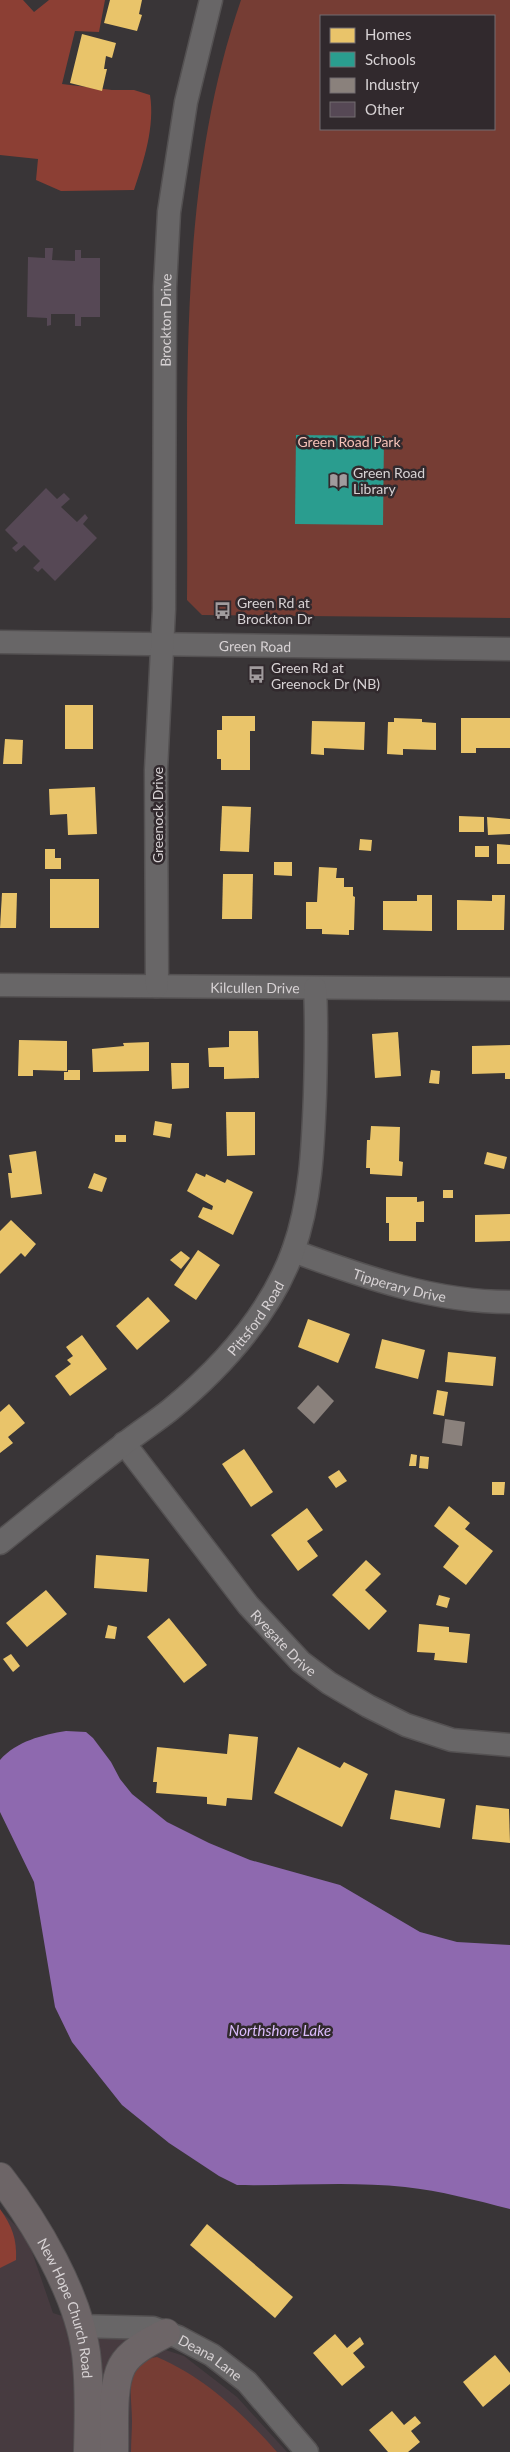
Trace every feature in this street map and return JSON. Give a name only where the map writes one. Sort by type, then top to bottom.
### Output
[{"type":"main road","name":"New Hope Church Road","points":[[0,2177],[56,2261],[80,2326],[86,2353],[88,2452]]},
{"type":"main road","points":[[114,2452],[116,2381],[122,2365],[145,2344],[166,2333]]},
{"type":"street","name":"Brockton Drive","points":[[162,644],[166,446],[165,287],[169,212],[186,102],[211,0]]},
{"type":"street","name":"Green Road","points":[[0,642],[510,649]]},
{"type":"street","name":"Greenock Drive","points":[[157,986],[156,770],[162,644]]},
{"type":"street","name":"Kilcullen Drive","points":[[0,985],[510,988]]},
{"type":"street","name":"Pittsford Road","points":[[0,1543],[124,1443],[169,1411],[217,1367],[263,1309],[281,1278],[293,1251],[304,1212],[314,1134],[317,1018],[315,988]]},
{"type":"street","name":"Tipperary Drive","points":[[293,1251],[363,1277],[402,1288],[486,1302],[510,1302]]},
{"type":"street","name":"Ryegate Drive","points":[[124,1443],[248,1605],[301,1662],[337,1688],[406,1725],[452,1740],[510,1745]]},
{"type":"street","name":"Deana Lane","points":[[80,2326],[153,2328],[212,2356],[247,2382],[307,2452]]},
{"type":"shaded area","points":[[0,0],[23,0],[34,12],[49,0],[105,0],[99,32],[75,31],[62,84],[112,90],[134,90],[150,95],[150,131],[134,190],[61,191],[36,180],[38,159],[0,155]]},
{"type":"shaded area","points":[[0,2209],[13,2233],[16,2246],[16,2260],[0,2268]]},
{"type":"shaded area","points":[[0,2210],[16,2226],[30,2246],[53,2313],[184,2356],[237,2397],[287,2452],[0,2452]]},
{"type":"green space","name":"Green Road Park","points":[[241,0],[510,0],[510,618],[202,615],[187,600],[190,297],[195,221],[205,146],[220,72]]},
{"type":"green space","points":[[157,2357],[175,2365],[222,2397],[277,2452],[131,2452],[131,2381],[138,2365],[146,2360]]},
{"type":"water","name":"Northshore Lake","points":[[66,1731],[86,1732],[93,1738],[111,1762],[120,1779],[132,1794],[167,1822],[209,1843],[250,1860],[340,1885],[420,1932],[457,1942],[510,1945],[510,2209],[445,2193],[384,2185],[237,2185],[219,2176],[169,2143],[122,2105],[72,2042],[55,2007],[34,1882],[0,1812],[0,1760],[14,1748],[30,1740]]},
{"type":"building: Homes","points":[[110,0],[142,0],[139,14],[142,15],[137,31],[104,23]]},
{"type":"building: Homes","points":[[82,34],[116,43],[112,58],[106,56],[104,69],[107,69],[102,91],[70,83]]},
{"type":"building: Homes","points":[[65,705],[93,705],[93,749],[65,749]]},
{"type":"building: Homes","points":[[222,716],[255,716],[255,731],[250,731],[250,770],[221,770],[221,759],[217,759],[217,730],[222,730]]},
{"type":"building: Homes","points":[[394,718],[422,719],[422,722],[436,723],[436,750],[403,749],[403,755],[387,754],[388,722],[394,722]]},
{"type":"building: Homes","points":[[461,718],[510,718],[510,748],[476,748],[476,753],[461,753]]},
{"type":"building: Homes","points":[[312,721],[365,722],[364,750],[324,748],[324,755],[311,754]]},
{"type":"building: Homes","points":[[5,739],[23,740],[22,764],[3,764]]},
{"type":"building: Homes","points":[[95,787],[97,834],[68,835],[67,814],[50,815],[49,789]]},
{"type":"building: Homes","points":[[222,806],[251,807],[249,852],[220,851]]},
{"type":"building: Homes","points":[[459,816],[484,817],[484,832],[459,832]]},
{"type":"building: Homes","points":[[487,817],[510,819],[510,834],[488,835]]},
{"type":"building: Homes","points":[[360,839],[372,840],[371,851],[359,850]]},
{"type":"building: Homes","points":[[497,844],[510,845],[510,864],[497,864]]},
{"type":"building: Homes","points":[[475,846],[489,846],[489,857],[475,857]]},
{"type":"building: Homes","points":[[45,849],[55,849],[55,858],[61,858],[61,869],[45,869]]},
{"type":"building: Homes","points":[[274,862],[292,862],[292,876],[274,875]]},
{"type":"building: Homes","points":[[319,867],[337,868],[336,878],[344,878],[344,887],[353,887],[353,896],[355,897],[354,930],[349,930],[349,935],[322,934],[322,929],[306,929],[306,902],[317,902]]},
{"type":"building: Homes","points":[[223,874],[253,874],[252,919],[222,919]]},
{"type":"building: Homes","points":[[50,879],[99,879],[99,928],[50,928]]},
{"type":"building: Homes","points":[[2,893],[17,893],[16,928],[0,928]]},
{"type":"building: Homes","points":[[417,895],[432,895],[432,931],[383,930],[383,901],[417,901]]},
{"type":"building: Homes","points":[[492,895],[505,895],[504,930],[457,930],[457,900],[492,901]]},
{"type":"building: Homes","points":[[229,1031],[258,1031],[259,1078],[224,1079],[224,1067],[209,1067],[208,1048],[229,1047]]},
{"type":"building: Homes","points":[[398,1032],[401,1076],[375,1078],[372,1034]]},
{"type":"building: Homes","points":[[19,1040],[67,1041],[67,1071],[33,1070],[33,1076],[18,1076]]},
{"type":"building: Homes","points":[[149,1042],[149,1071],[93,1072],[92,1049],[124,1046],[123,1043]]},
{"type":"building: Homes","points":[[510,1045],[510,1079],[505,1079],[505,1073],[472,1074],[472,1046]]},
{"type":"building: Homes","points":[[171,1063],[189,1063],[189,1088],[172,1089]]},
{"type":"building: Homes","points":[[68,1070],[80,1070],[80,1080],[64,1080],[64,1072],[68,1072]]},
{"type":"building: Homes","points":[[431,1070],[440,1071],[439,1084],[429,1083]]},
{"type":"building: Homes","points":[[226,1112],[255,1112],[255,1155],[227,1156]]},
{"type":"building: Homes","points":[[155,1121],[172,1124],[170,1138],[153,1135]]},
{"type":"building: Homes","points":[[371,1126],[400,1127],[399,1161],[403,1162],[402,1176],[370,1174],[370,1168],[366,1168],[367,1140],[370,1140]]},
{"type":"building: Homes","points":[[115,1135],[126,1135],[126,1142],[115,1142]]},
{"type":"building: Homes","points":[[36,1151],[42,1194],[11,1198],[8,1173],[12,1173],[9,1155]]},
{"type":"building: Homes","points":[[487,1152],[507,1157],[504,1169],[484,1164]]},
{"type":"building: Homes","points":[[94,1173],[107,1178],[102,1192],[88,1188]]},
{"type":"building: Homes","points":[[196,1173],[205,1177],[206,1174],[225,1183],[227,1179],[253,1192],[233,1235],[198,1217],[203,1207],[212,1210],[213,1206],[187,1191]]},
{"type":"building: Homes","points":[[443,1190],[453,1190],[453,1198],[443,1198]]},
{"type":"building: Homes","points":[[386,1197],[417,1197],[417,1202],[424,1201],[424,1222],[416,1222],[416,1241],[389,1241],[389,1223],[386,1223]]},
{"type":"building: Homes","points":[[510,1214],[510,1241],[475,1242],[475,1215]]},
{"type":"building: Homes","points":[[11,1220],[36,1244],[25,1257],[21,1253],[0,1274],[0,1231]]},
{"type":"building: Homes","points":[[198,1250],[220,1265],[196,1300],[174,1285]]},
{"type":"building: Homes","points":[[181,1251],[190,1258],[181,1269],[170,1260]]},
{"type":"building: Homes","points":[[148,1297],[170,1321],[137,1350],[116,1326]]},
{"type":"building: Homes","points":[[308,1319],[350,1334],[338,1363],[298,1347]]},
{"type":"building: Homes","points":[[82,1335],[107,1369],[70,1396],[55,1376],[71,1364],[67,1360],[73,1356],[66,1347]]},
{"type":"building: Homes","points":[[382,1339],[425,1350],[418,1379],[375,1368]]},
{"type":"building: Homes","points":[[448,1352],[496,1357],[493,1386],[445,1382]]},
{"type":"building: Homes","points":[[437,1390],[448,1392],[444,1416],[433,1414]]},
{"type":"building: Homes","points":[[9,1404],[25,1423],[8,1437],[13,1443],[0,1453],[0,1412]]},
{"type":"building: Homes","points":[[244,1449],[273,1492],[251,1507],[222,1464]]},
{"type":"building: Homes","points":[[411,1454],[417,1455],[416,1466],[409,1466]]},
{"type":"building: Homes","points":[[420,1456],[429,1457],[428,1469],[419,1468]]},
{"type":"building: Homes","points":[[339,1470],[347,1481],[336,1488],[328,1477]]},
{"type":"building: Homes","points":[[492,1482],[505,1482],[504,1495],[492,1495]]},
{"type":"building: Homes","points":[[449,1506],[470,1523],[465,1529],[493,1551],[466,1585],[443,1567],[459,1546],[434,1526]]},
{"type":"building: Homes","points":[[307,1508],[323,1530],[307,1541],[318,1556],[298,1571],[271,1535]]},
{"type":"building: Homes","points":[[96,1555],[149,1559],[147,1592],[94,1588]]},
{"type":"building: Homes","points":[[366,1560],[381,1574],[365,1590],[387,1611],[369,1630],[332,1595]]},
{"type":"building: Homes","points":[[46,1590],[67,1614],[27,1647],[6,1623]]},
{"type":"building: Homes","points":[[439,1595],[450,1598],[447,1608],[436,1605]]},
{"type":"building: Homes","points":[[169,1618],[207,1665],[184,1683],[147,1637]]},
{"type":"building: Homes","points":[[419,1624],[449,1627],[449,1632],[470,1634],[467,1663],[434,1660],[435,1653],[417,1652]]},
{"type":"building: Homes","points":[[108,1625],[117,1627],[115,1639],[105,1638]]},
{"type":"building: Homes","points":[[11,1654],[20,1666],[13,1672],[3,1659]]},
{"type":"building: Homes","points":[[229,1734],[258,1737],[252,1800],[227,1798],[226,1806],[207,1804],[207,1797],[156,1793],[157,1782],[153,1782],[157,1747],[227,1754]]},
{"type":"building: Homes","points":[[298,1747],[340,1768],[344,1762],[368,1774],[342,1827],[274,1793]]},
{"type":"building: Homes","points":[[395,1790],[445,1799],[440,1828],[390,1819]]},
{"type":"building: Homes","points":[[476,1805],[509,1809],[510,1843],[472,1839]]},
{"type":"building: Homes","points":[[207,2224],[293,2297],[275,2318],[190,2245]]},
{"type":"building: Homes","points":[[335,2334],[347,2348],[360,2337],[364,2344],[353,2353],[365,2367],[342,2386],[313,2353]]},
{"type":"building: Homes","points":[[495,2355],[510,2373],[510,2384],[483,2407],[463,2382]]},
{"type":"building: Homes","points":[[392,2411],[404,2425],[415,2416],[421,2423],[411,2431],[420,2442],[408,2452],[388,2452],[369,2430]]},
{"type":"building: Schools","name":"Green Road Library","points":[[296,435],[384,436],[383,525],[295,524]]},
{"type":"building: Industry","points":[[318,1385],[334,1401],[314,1424],[297,1408]]},
{"type":"building: Industry","points":[[445,1419],[465,1422],[462,1446],[442,1443]]},
{"type":"building: Other","points":[[45,248],[53,248],[52,260],[75,261],[75,250],[81,250],[81,258],[100,258],[100,317],[81,317],[81,326],[75,326],[75,314],[51,314],[51,325],[47,326],[47,318],[27,317],[28,257],[45,258]]},
{"type":"building: Other","points":[[46,488],[57,499],[64,493],[70,499],[61,507],[77,522],[85,514],[88,518],[83,524],[97,538],[55,581],[42,568],[38,572],[33,568],[40,561],[24,545],[16,552],[12,548],[18,543],[5,530]]},
{"type":"place","name":"Green Road Library","points":[[339,480]]},
{"type":"place","name":"Green Rd at Brockton Dr","points":[[223,610]]},
{"type":"place","name":"Green Rd at Greenock Dr (NB)","points":[[257,675]]}]
